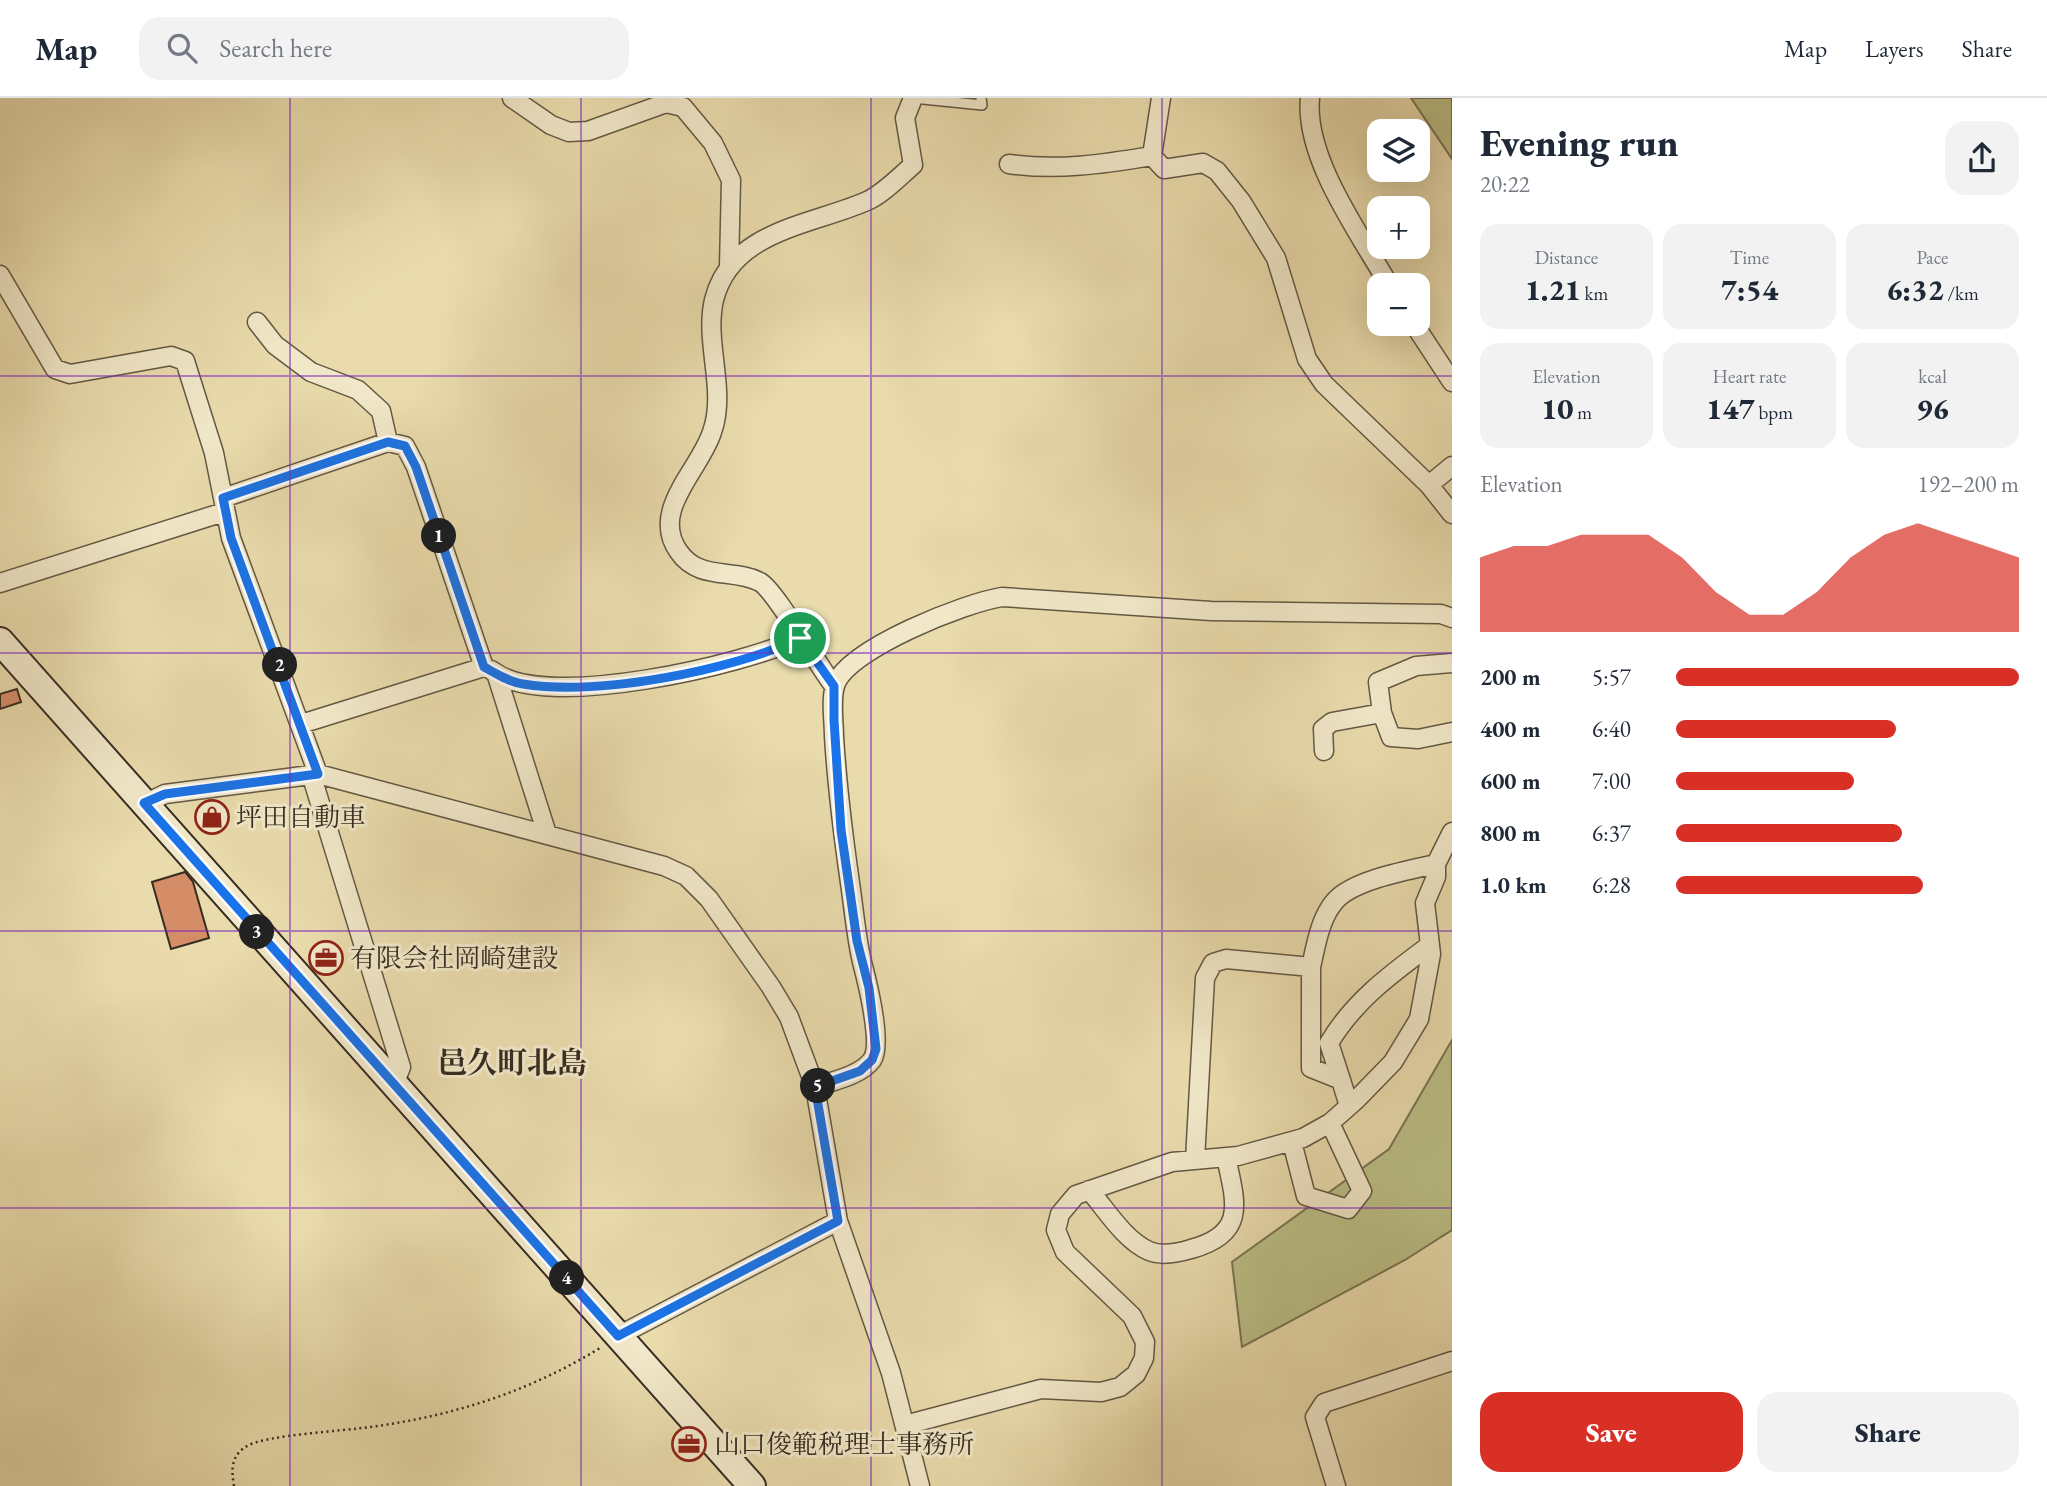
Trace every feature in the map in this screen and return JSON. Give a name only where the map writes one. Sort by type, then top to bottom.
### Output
[{"type":"main road","points":[[0,641],[752,1486]]},
{"type":"street","points":[[512,98],[551,125],[569,132],[588,131],[666,103],[683,107],[713,143],[731,180],[729,267]]},
{"type":"street","points":[[815,1087],[860,1071],[872,1060],[876,1049],[869,988],[857,941],[841,830],[834,732],[834,686],[764,584],[736,574],[702,571],[678,552],[670,534],[674,503],[712,433],[716,394],[711,317],[714,297],[729,267],[771,233],[869,200],[913,165],[905,118],[913,98]]},
{"type":"street","points":[[1152,156],[1161,98]]},
{"type":"street","points":[[1310,98],[1308,117],[1317,149],[1339,197],[1382,273]]},
{"type":"street","points":[[1009,164],[1031,167],[1087,166],[1152,156]]},
{"type":"street","points":[[1152,156],[1164,169],[1203,163],[1217,171],[1241,201],[1276,258],[1307,359],[1324,384],[1429,485],[1452,514]]},
{"type":"street","points":[[0,275],[55,369],[69,374],[171,356],[185,361],[214,453],[224,505],[301,724],[401,1067],[394,1085]]},
{"type":"street","points":[[257,322],[275,345],[311,372],[358,390],[381,411],[388,442]]},
{"type":"street","points":[[1422,336],[1452,382]]},
{"type":"street","points":[[0,583],[224,505],[388,442],[405,446],[416,467],[547,834]]},
{"type":"street","points":[[1429,485],[1452,466]]},
{"type":"street","points":[[834,686],[853,662],[891,639],[980,601],[1002,597],[1212,611],[1441,614],[1452,618]]},
{"type":"street","points":[[301,724],[490,670],[521,684],[606,684],[670,676],[749,658],[800,638]]},
{"type":"street","points":[[1452,663],[1416,666],[1378,681],[1382,713],[1391,737],[1418,739],[1452,732]]},
{"type":"street","points":[[1324,751],[1323,729],[1332,722],[1382,713]]},
{"type":"street","points":[[144,803],[165,794],[314,774],[664,866],[685,876],[709,899],[789,1017],[815,1087],[838,1221],[905,1425],[920,1486]]},
{"type":"street","points":[[905,1425],[1041,1389],[1101,1392],[1120,1387],[1136,1374],[1144,1358],[1145,1342],[1132,1316],[1065,1252],[1056,1230],[1060,1214],[1076,1195],[1172,1161],[1226,1157],[1292,1142],[1330,1123],[1349,1106],[1393,1062],[1419,1019],[1430,945],[1425,903],[1436,877],[1436,864],[1452,832]]},
{"type":"street","points":[[1340,1080],[1311,1068],[1311,967],[1325,919],[1336,900],[1355,888],[1398,872],[1436,864]]},
{"type":"street","points":[[1349,1106],[1329,1043],[1341,1022],[1382,981],[1430,945]]},
{"type":"street","points":[[1195,1160],[1205,978],[1213,963],[1226,959],[1311,967]]},
{"type":"street","points":[[1292,1142],[1306,1196],[1348,1209],[1362,1191],[1330,1123]]},
{"type":"street","points":[[1088,1190],[1129,1236],[1150,1251],[1174,1254],[1212,1243],[1226,1234],[1236,1204],[1226,1157]]},
{"type":"street","points":[[618,1336],[838,1221]]},
{"type":"street","points":[[1336,1486],[1315,1417],[1324,1403],[1452,1361]]},
{"type":"lane","points":[[913,98],[982,105],[981,98]]},
{"type":"path","points":[[234,1486],[231,1465],[237,1454],[254,1443],[419,1421],[488,1402],[559,1373],[618,1336]]},
{"type":"green space","points":[[1411,98],[1452,98],[1452,159],[1430,126],[1430,119],[1425,119]]},
{"type":"green space","points":[[1452,1040],[1452,1230],[1405,1260],[1242,1347],[1232,1262],[1389,1149]]},
{"type":"building","points":[[17,689],[21,702],[0,709],[0,694]]},
{"type":"building","points":[[185,872],[193,882],[209,938],[171,949],[152,882]]},
{"type":"place","name":"坪田自動車","points":[[212,817]]},
{"type":"place","name":"有限会社岡崎建設","points":[[326,958]]},
{"type":"place","name":"山口俊範税理士事務所","points":[[689,1444]]},
{"type":"district","name":"邑久町北島","points":[[512,1063]]},
{"type":"route","points":[[388,442],[405,446],[416,467],[484,667],[521,684],[606,684],[670,676],[749,658],[800,638],[834,686],[837,791],[841,830],[857,941],[869,988],[876,1049],[872,1060],[860,1071],[815,1087],[838,1221],[618,1336],[144,803],[165,794],[318,774],[269,635],[231,538],[223,498],[388,442]]}]
